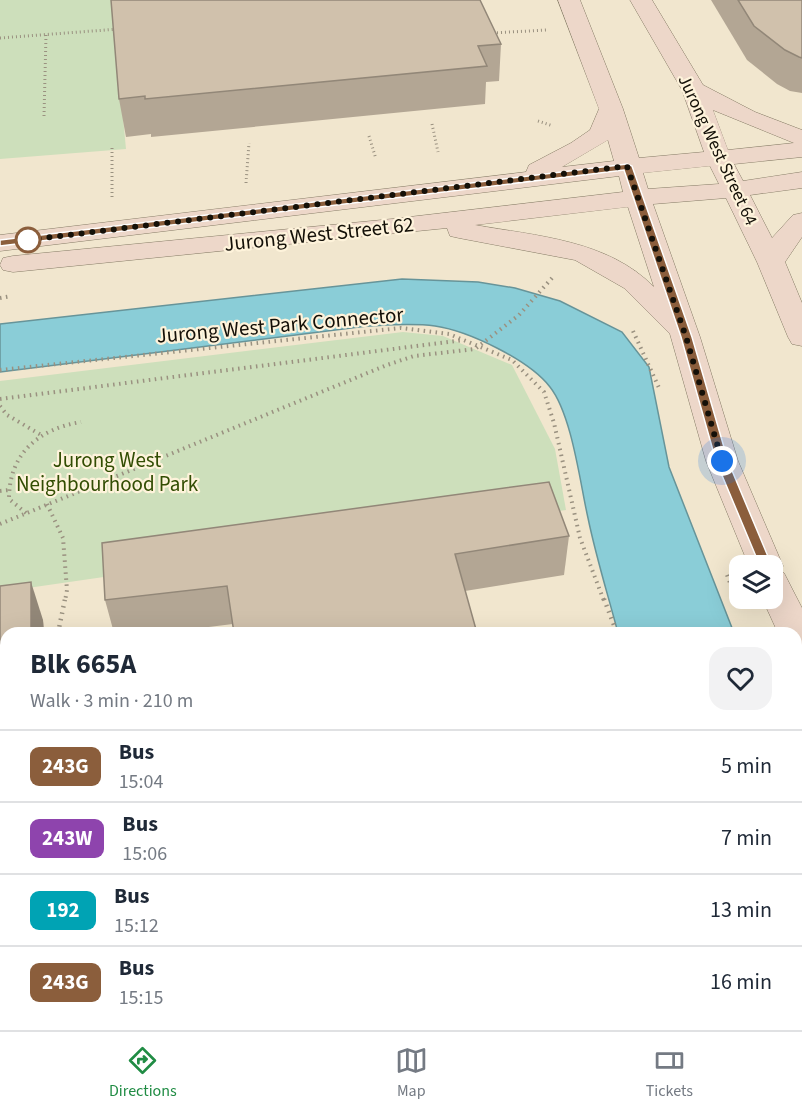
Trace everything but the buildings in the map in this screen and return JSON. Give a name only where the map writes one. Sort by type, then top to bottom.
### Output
[{"type":"street","points":[[569,0],[611,109],[627,166],[686,337],[722,461],[760,555]]},
{"type":"street","name":"Jurong West Street 64","points":[[641,0],[694,90],[718,157],[771,262],[802,337]]},
{"type":"street","points":[[694,90],[727,109],[765,126],[802,138]]},
{"type":"street","points":[[496,183],[530,175],[580,148],[600,134],[611,109]]},
{"type":"street","name":"Jurong West Street 62","points":[[0,243],[627,166],[802,150]]},
{"type":"street","name":"Jurong West Street 62","points":[[0,265],[392,227],[638,198],[734,190],[802,180]]},
{"type":"street","points":[[771,262],[785,239],[802,221]]},
{"type":"street","points":[[392,227],[470,231],[583,253],[634,282],[686,337]]},
{"type":"street","points":[[783,605],[793,627]]},
{"type":"path","points":[[0,38],[124,28]]},
{"type":"path","points":[[493,33],[551,30]]},
{"type":"path","points":[[44,116],[46,35]]},
{"type":"path","points":[[538,121],[550,126]]},
{"type":"path","points":[[432,124],[438,152]]},
{"type":"path","points":[[369,136],[375,159]]},
{"type":"path","points":[[246,182],[249,143]]},
{"type":"path","points":[[112,148],[112,192]]},
{"type":"path","points":[[0,524],[387,365],[414,356],[470,350],[481,345],[519,315],[557,273]]},
{"type":"path","points":[[0,297],[12,296]]},
{"type":"path","points":[[629,323],[663,395]]},
{"type":"path","name":"Jurong West Park Connector","points":[[0,370],[401,328],[449,334],[481,345],[512,360],[544,392],[554,423],[580,538],[615,627]]},
{"type":"path","points":[[0,399],[465,340]]},
{"type":"path","points":[[0,406],[7,415],[43,436]]},
{"type":"path","points":[[26,513],[9,499],[14,465],[43,436],[64,423],[81,422]]},
{"type":"path","points":[[0,491],[9,490]]},
{"type":"path","points":[[47,504],[63,538],[67,590],[59,627]]},
{"type":"path","points":[[726,574],[742,615]]},
{"type":"green space","points":[[0,0],[112,0],[126,149],[0,159]]},
{"type":"green space","name":"Jurong West Neighbourhood Park","points":[[403,332],[443,336],[512,365],[555,449],[566,510],[0,592],[0,381]]},
{"type":"water","points":[[402,279],[478,282],[515,288],[560,301],[622,332],[649,367],[669,467],[732,627],[616,627],[588,518],[570,432],[558,399],[550,387],[528,367],[481,340],[435,326],[401,324],[367,326],[0,372],[0,324]]},
{"type":"bus line","name":"243G","points":[[0,243],[154,226],[627,166],[686,337],[722,461],[761,555]]},
{"type":"route","points":[[28,240],[627,166],[686,337],[722,461]]}]
